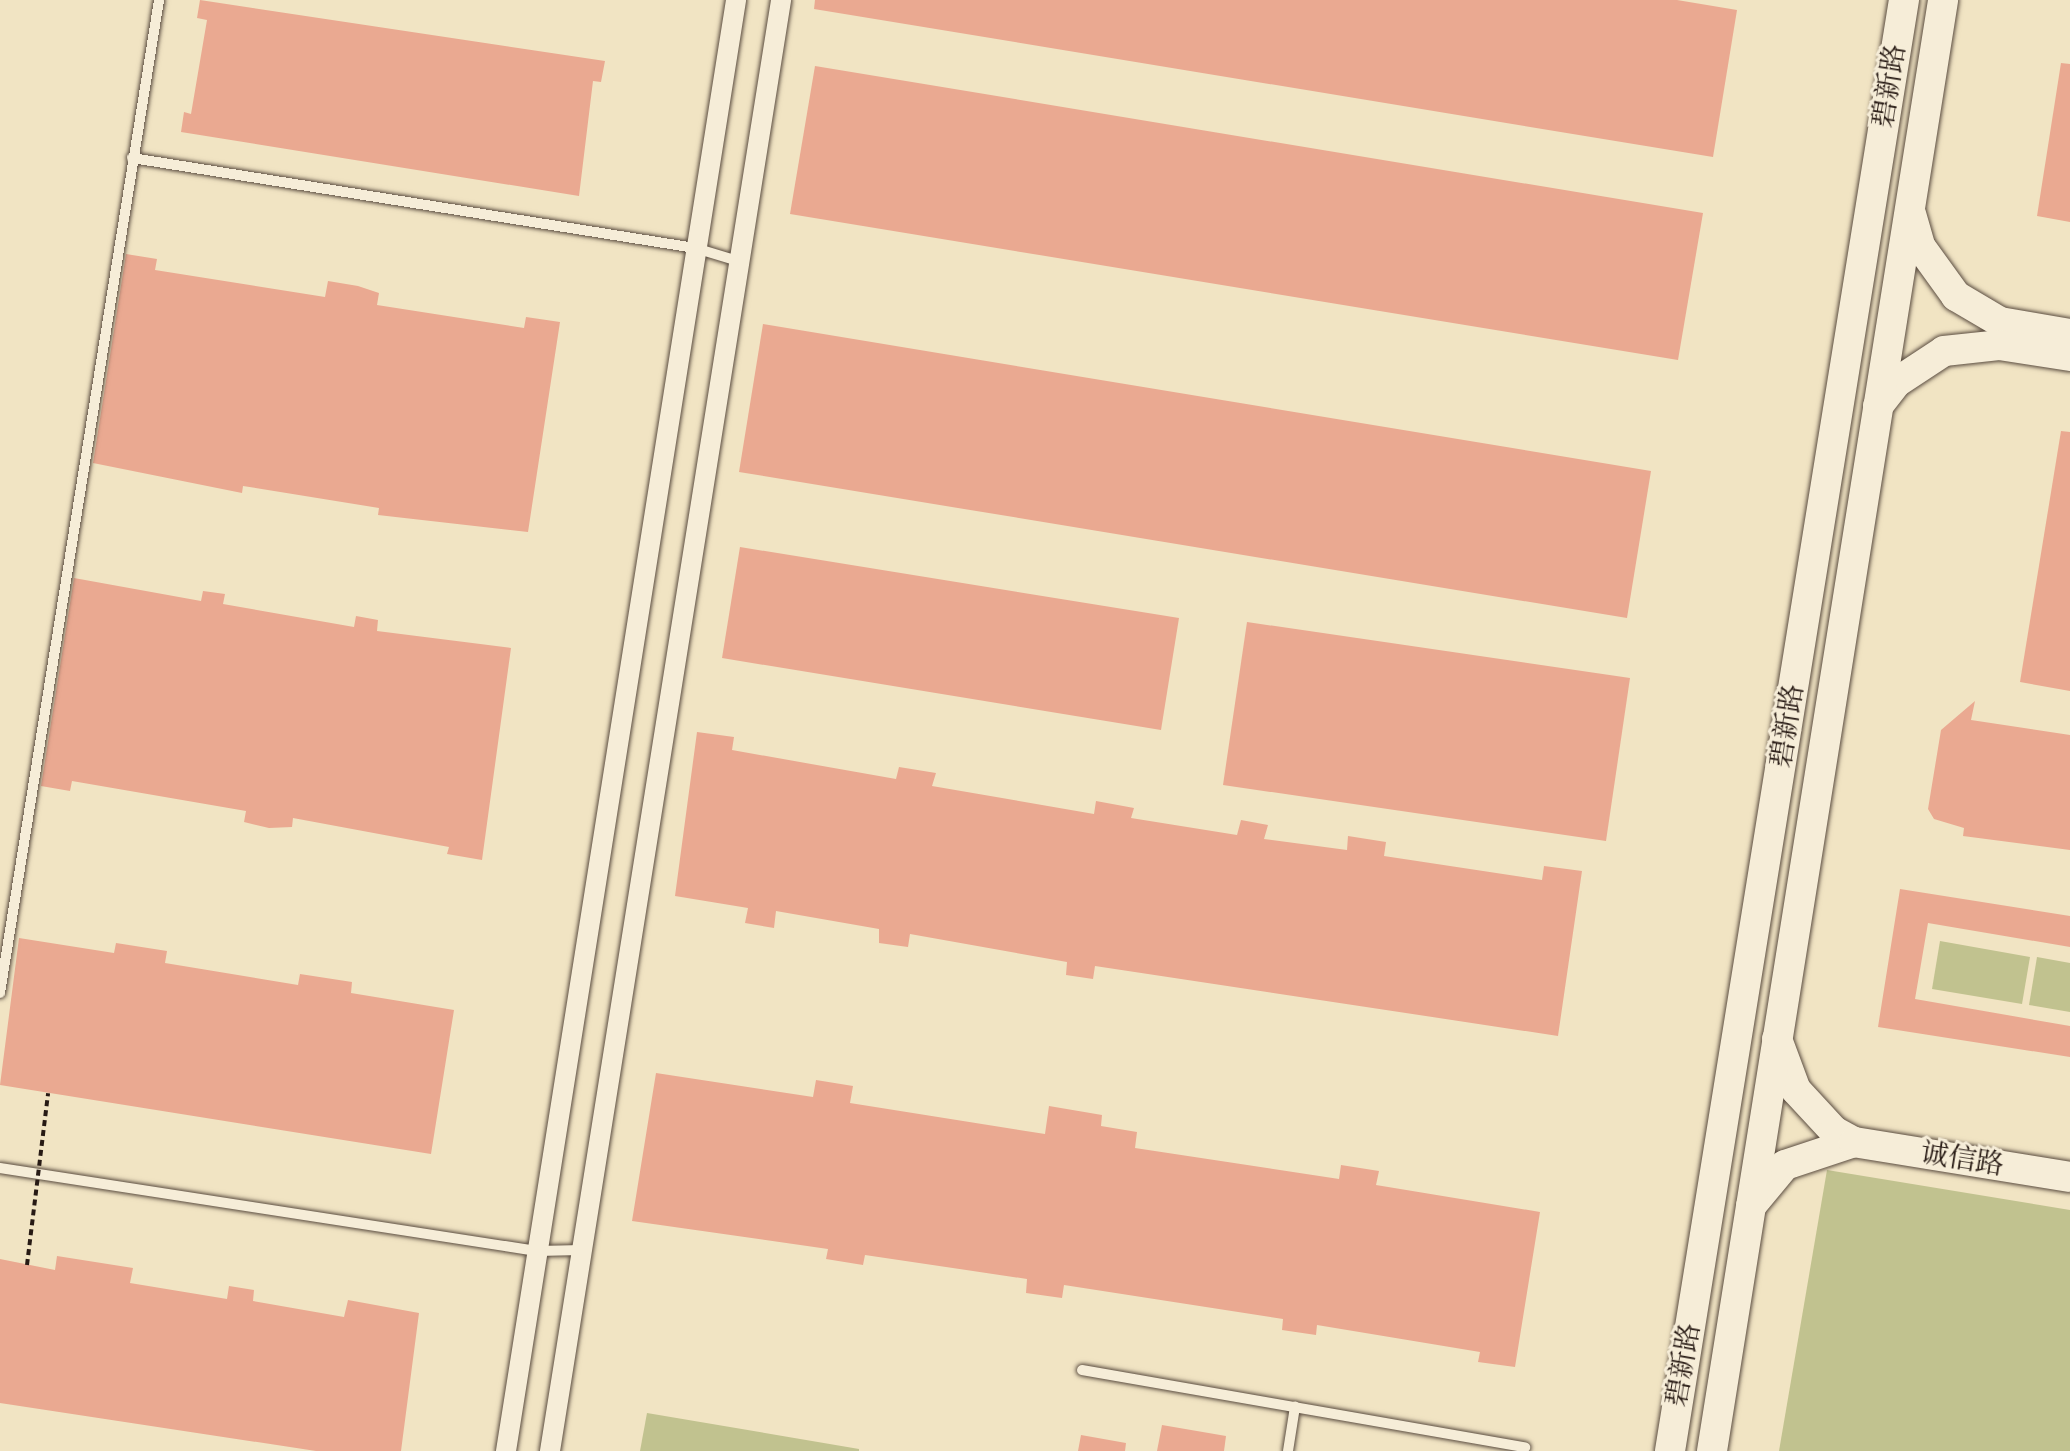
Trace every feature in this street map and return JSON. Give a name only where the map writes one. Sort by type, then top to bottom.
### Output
[{"type":"main road","name":"碧新路","points":[[1670,1451],[1904,0]]},
{"type":"main road","name":"碧新路","points":[[1712,1451],[1776,1033],[1943,0]]},
{"type":"main road","points":[[1909,207],[1920,246],[1956,296],[2000,322],[2070,334]]},
{"type":"main road","points":[[1877,407],[1897,382],[1944,351],[1999,345],[2070,356]]},
{"type":"main road","name":"诚信路","points":[[1776,1033],[1796,1090],[1834,1131],[1854,1142],[2070,1177]]},
{"type":"main road","name":"诚信路","points":[[1748,1209],[1785,1165],[1854,1142]]},
{"type":"street","points":[[506,1451],[736,0]]},
{"type":"street","points":[[550,1451],[781,0]]},
{"type":"lane","points":[[0,993],[159,0]]},
{"type":"lane","points":[[132,158],[695,248],[738,261]]},
{"type":"lane","points":[[0,1168],[537,1251],[582,1250]]},
{"type":"lane","points":[[1082,1370],[1525,1447]]},
{"type":"lane","points":[[1288,1451],[1295,1407]]},
{"type":"path","points":[[27,1265],[48,1093]]},
{"type":"green space","points":[[1940,941],[2030,957],[2022,1004],[1932,989]]},
{"type":"green space","points":[[2037,957],[2070,963],[2070,1012],[2029,1005]]},
{"type":"green space","points":[[1827,1170],[2070,1210],[2070,1451],[1779,1451]]},
{"type":"green space","points":[[647,1413],[859,1449],[859,1451],[640,1451]]},
{"type":"building","points":[[200,0],[605,61],[601,82],[593,81],[579,196],[181,132],[184,112],[191,114],[207,20],[197,18]]},
{"type":"building","points":[[815,0],[1677,0],[1737,10],[1713,157],[814,9]]},
{"type":"building","points":[[2061,63],[2070,64],[2070,222],[2037,216]]},
{"type":"building","points":[[815,66],[1703,213],[1678,360],[790,214]]},
{"type":"building","points":[[126,254],[157,259],[155,270],[325,297],[328,281],[379,293],[377,305],[524,328],[526,317],[560,322],[528,532],[378,515],[379,508],[243,486],[242,493],[93,463]]},
{"type":"building","points":[[763,324],[1651,471],[1627,618],[739,472]]},
{"type":"building","points":[[2061,431],[2070,432],[2070,691],[2020,682]]},
{"type":"building","points":[[740,547],[1179,618],[1161,730],[722,658]]},
{"type":"building","points":[[74,578],[201,601],[203,591],[225,594],[223,604],[354,627],[356,616],[378,620],[377,631],[511,648],[482,860],[447,854],[449,847],[293,818],[292,827],[269,828],[244,822],[246,811],[72,781],[70,791],[41,786]]},
{"type":"building","points":[[1247,622],[1630,678],[1606,841],[1223,785]]},
{"type":"building","points":[[1975,701],[1971,720],[2070,735],[2070,850],[1963,836],[1964,828],[1934,819],[1928,809],[1941,730]]},
{"type":"building","points":[[697,732],[734,737],[732,750],[896,779],[899,767],[936,773],[932,786],[1094,814],[1096,801],[1134,808],[1131,818],[1237,835],[1241,820],[1268,825],[1264,839],[1347,850],[1348,836],[1386,842],[1384,856],[1542,880],[1544,866],[1582,871],[1558,1036],[1095,966],[1093,979],[1066,975],[1067,962],[910,934],[908,947],[879,943],[879,929],[776,911],[774,928],[745,923],[748,908],[675,896]]},
{"type":"building","points":[[1900,889],[2070,916],[2070,947],[1928,923],[1915,999],[2070,1026],[2070,1057],[1878,1027]]},
{"type":"building","points":[[19,938],[114,953],[116,943],[167,951],[165,963],[298,985],[300,974],[352,982],[351,993],[454,1010],[431,1154],[0,1085]]},
{"type":"building","points":[[656,1073],[813,1097],[816,1080],[853,1086],[850,1103],[1045,1134],[1049,1106],[1102,1115],[1101,1126],[1137,1132],[1135,1148],[1339,1179],[1341,1165],[1379,1171],[1376,1185],[1540,1212],[1515,1367],[1478,1362],[1480,1352],[1317,1325],[1316,1335],[1282,1330],[1283,1319],[1064,1285],[1062,1298],[1026,1293],[1027,1279],[865,1255],[863,1265],[826,1259],[828,1249],[632,1221]]},
{"type":"building","points":[[57,1256],[133,1268],[130,1283],[227,1299],[229,1286],[254,1290],[253,1301],[344,1317],[348,1300],[419,1313],[401,1451],[316,1451],[0,1403],[0,1259],[55,1270]]},
{"type":"building","points":[[1162,1425],[1226,1436],[1224,1451],[1157,1451]]},
{"type":"building","points":[[1081,1435],[1126,1443],[1125,1451],[1078,1451]]}]
